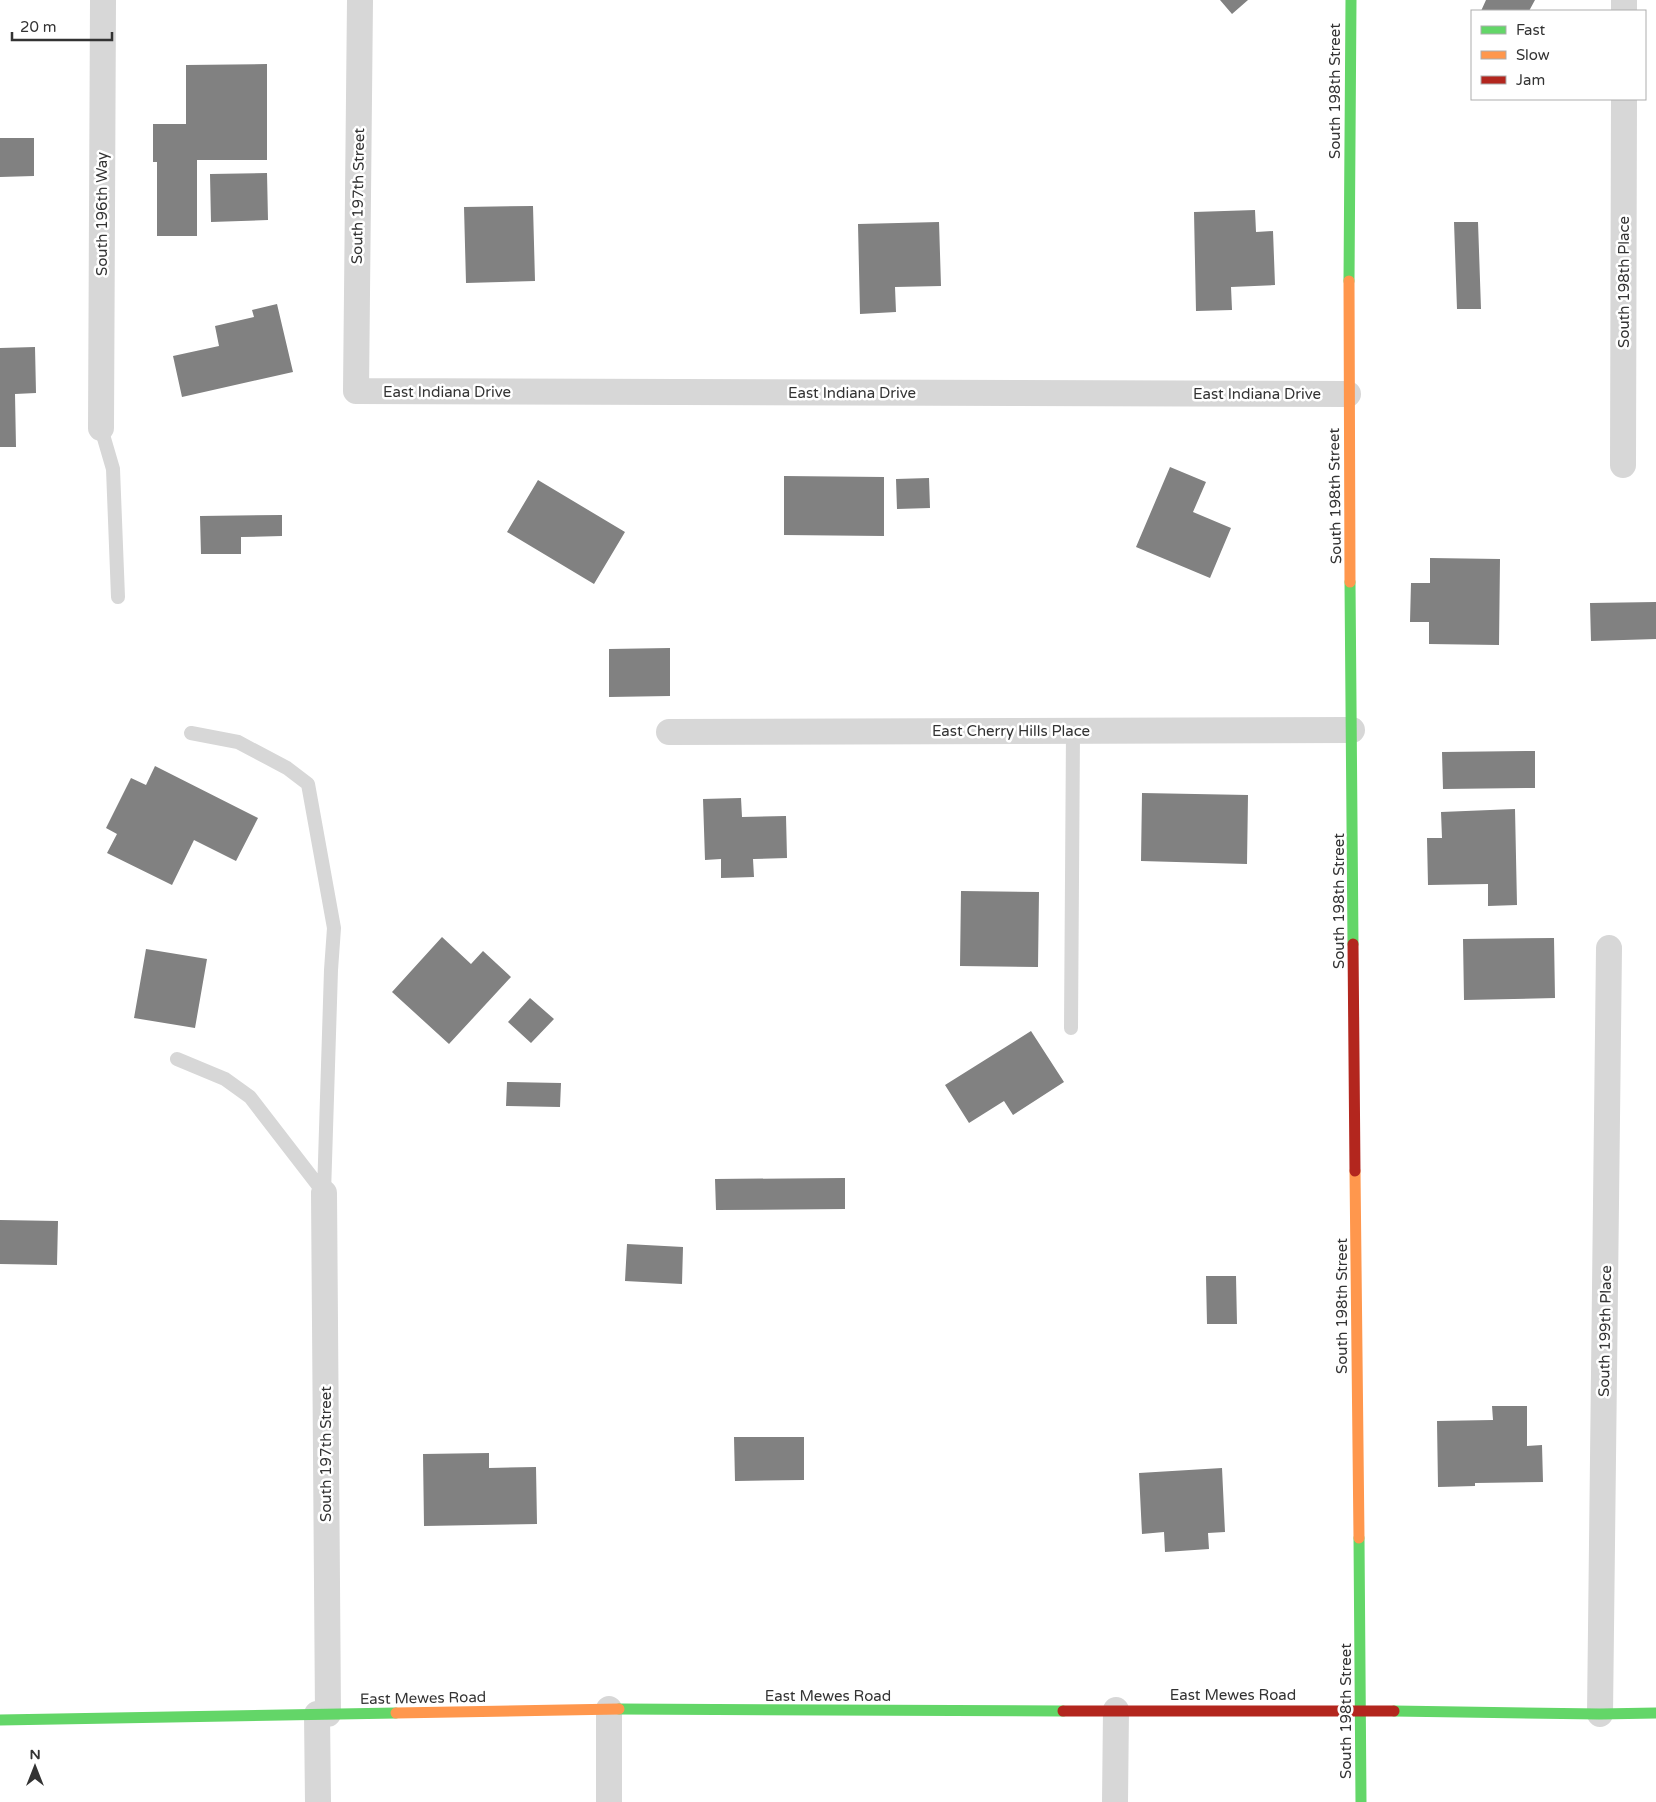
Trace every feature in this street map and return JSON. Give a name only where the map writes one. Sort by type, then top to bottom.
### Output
[{"type":"street","name":"South 196th Way","points":[[101,428],[103,0]]},
{"type":"street","name":"South 197th Street","points":[[356,391],[360,0]]},
{"type":"street","name":"South 198th Street","points":[[1351,0],[1348,394],[1361,1802]]},
{"type":"street","name":"South 198th Place","points":[[1624,100],[1624,465]]},
{"type":"street","name":"East Indiana Drive","points":[[356,391],[1348,394]]},
{"type":"street","name":"East Cherry Hills Place","points":[[670,732],[1352,730]]},
{"type":"street","name":"South 199th Place","points":[[1600,1714],[1609,948]]},
{"type":"street","name":"South 197th Street","points":[[318,1802],[322,1714],[324,1193]]},
{"type":"street","name":"East Mewes Road","points":[[0,1720],[609,1710],[1361,1710],[1600,1714],[1656,1713]]},
{"type":"street","points":[[609,1710],[609,1802]]},
{"type":"street","points":[[1115,1802],[1116,1710]]},
{"type":"lane","points":[[101,428],[114,469],[118,597]]},
{"type":"lane","points":[[1071,1028],[1073,731]]},
{"type":"lane","points":[[191,733],[238,742],[287,768],[308,784],[334,928],[324,1193]]},
{"type":"lane","points":[[177,1059],[225,1079],[250,1097],[324,1193]]},
{"type":"building","points":[[1220,0],[1248,0],[1232,14]]},
{"type":"building","points":[[1486,0],[1535,0],[1530,10],[1481,10]]},
{"type":"building","points":[[267,64],[267,160],[197,160],[197,236],[157,236],[157,162],[153,162],[153,124],[186,124],[186,65]]},
{"type":"building","points":[[0,138],[34,138],[34,176],[0,177]]},
{"type":"building","points":[[267,173],[268,220],[211,222],[210,174]]},
{"type":"building","points":[[533,206],[535,281],[466,283],[464,207]]},
{"type":"building","points":[[1255,210],[1256,232],[1273,231],[1275,285],[1231,287],[1232,310],[1196,311],[1194,212]]},
{"type":"building","points":[[939,222],[941,286],[895,287],[896,312],[860,314],[858,224]]},
{"type":"building","points":[[1454,222],[1478,222],[1481,309],[1457,309]]},
{"type":"building","points":[[277,304],[293,372],[182,397],[173,356],[219,346],[215,326],[254,317],[252,310]]},
{"type":"building","points":[[35,347],[36,393],[15,394],[16,447],[0,447],[0,348]]},
{"type":"building","points":[[1170,467],[1206,482],[1193,512],[1231,528],[1210,578],[1136,547]]},
{"type":"building","points":[[784,476],[884,477],[884,536],[784,535]]},
{"type":"building","points":[[929,478],[930,508],[897,509],[896,479]]},
{"type":"building","points":[[538,480],[625,532],[594,584],[507,532]]},
{"type":"building","points":[[282,515],[282,536],[241,537],[241,554],[201,554],[200,516]]},
{"type":"building","points":[[1430,558],[1500,559],[1499,645],[1429,644],[1429,622],[1410,622],[1411,583],[1430,583]]},
{"type":"building","points":[[1656,602],[1656,639],[1591,641],[1590,603]]},
{"type":"building","points":[[670,648],[670,696],[609,697],[609,649]]},
{"type":"building","points":[[1535,751],[1535,788],[1443,789],[1442,752]]},
{"type":"building","points":[[155,766],[258,818],[236,861],[194,840],[172,885],[107,853],[117,834],[106,828],[131,778],[146,785]]},
{"type":"building","points":[[1142,793],[1248,795],[1247,864],[1141,861]]},
{"type":"building","points":[[741,798],[742,817],[786,816],[787,858],[753,859],[754,877],[721,878],[721,859],[705,860],[703,799]]},
{"type":"building","points":[[1515,809],[1517,905],[1488,906],[1488,884],[1428,885],[1427,838],[1442,838],[1441,812]]},
{"type":"building","points":[[961,891],[1039,892],[1038,967],[960,966]]},
{"type":"building","points":[[442,937],[471,964],[483,951],[511,977],[449,1044],[392,992]]},
{"type":"building","points":[[1554,938],[1555,998],[1464,1000],[1463,939]]},
{"type":"building","points":[[146,949],[207,959],[195,1028],[134,1018]]},
{"type":"building","points":[[530,998],[554,1019],[531,1043],[508,1022]]},
{"type":"building","points":[[1031,1031],[1064,1082],[1013,1115],[1004,1101],[969,1123],[945,1085]]},
{"type":"building","points":[[507,1082],[561,1083],[560,1107],[506,1106]]},
{"type":"building","points":[[845,1178],[845,1209],[716,1210],[715,1179]]},
{"type":"building","points":[[0,1220],[58,1221],[57,1265],[0,1264]]},
{"type":"building","points":[[627,1244],[683,1247],[682,1284],[625,1281]]},
{"type":"building","points":[[1206,1276],[1236,1276],[1237,1324],[1207,1324]]},
{"type":"building","points":[[1492,1406],[1527,1406],[1527,1446],[1542,1445],[1543,1482],[1475,1483],[1475,1486],[1438,1487],[1437,1421],[1493,1420]]},
{"type":"building","points":[[734,1437],[804,1437],[804,1480],[735,1481]]},
{"type":"building","points":[[489,1453],[489,1468],[536,1467],[537,1524],[424,1526],[423,1454]]},
{"type":"building","points":[[1222,1468],[1225,1532],[1208,1533],[1209,1549],[1165,1552],[1164,1532],[1142,1534],[1139,1473]]},
{"type":"traffic: fast","points":[[1349,281],[1351,0]]},
{"type":"traffic: fast","points":[[1350,582],[1353,944]]},
{"type":"traffic: fast","points":[[1359,1538],[1361,1802]]},
{"type":"traffic: fast","points":[[619,1709],[1063,1711]]},
{"type":"traffic: fast","points":[[1394,1711],[1656,1713]]},
{"type":"traffic: fast","points":[[0,1720],[396,1713]]},
{"type":"traffic: slow","points":[[1349,281],[1350,582]]},
{"type":"traffic: slow","points":[[1355,1171],[1359,1538]]},
{"type":"traffic: slow","points":[[396,1713],[619,1709]]},
{"type":"traffic: jam","points":[[1353,944],[1355,1171]]},
{"type":"traffic: jam","points":[[1063,1711],[1394,1711]]}]
